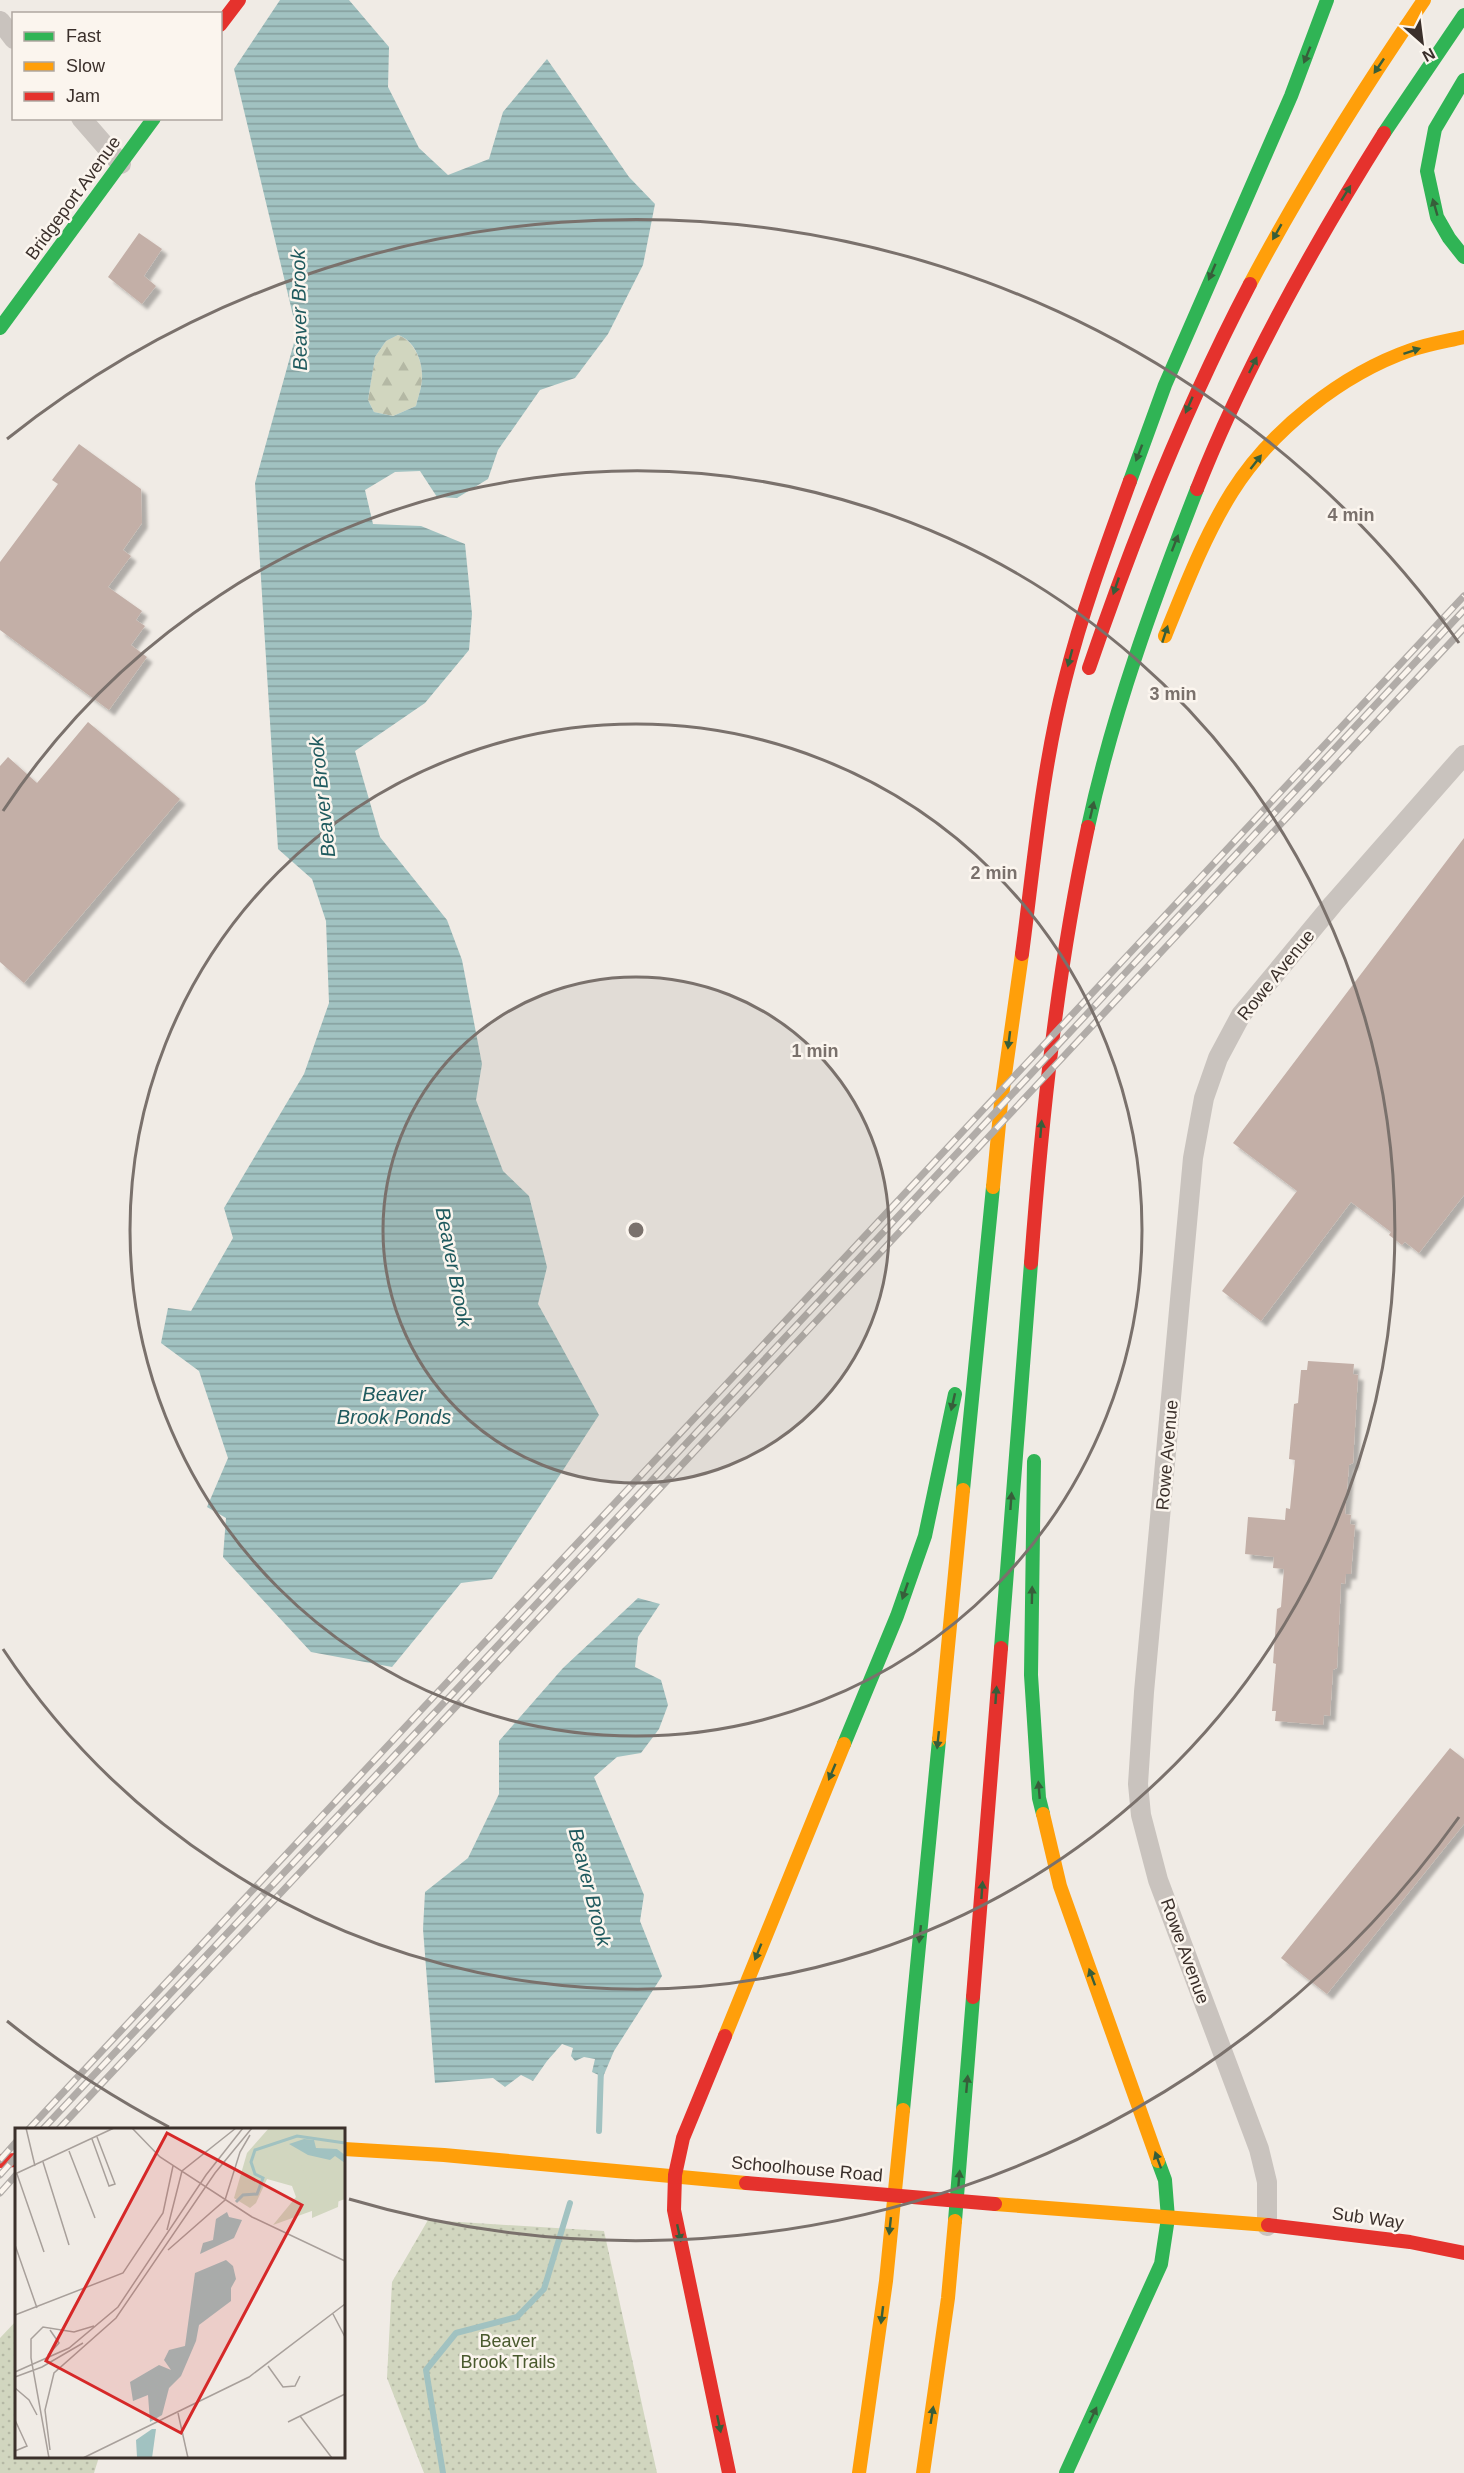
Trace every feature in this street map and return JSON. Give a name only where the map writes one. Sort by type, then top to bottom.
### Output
[{"type":"main road","points":[[222,22],[239,0]]},
{"type":"main road","points":[[859,2473],[877,2356],[1002,1092],[1049,758],[1064,682],[1085,604],[1165,385],[1291,96],[1327,0]]},
{"type":"main road","points":[[1087,676],[1132,542],[1187,408],[1226,327],[1300,190],[1346,116],[1424,0]]},
{"type":"main road","points":[[923,2473],[938,2376],[962,2142],[1036,1187],[1052,1032],[1068,928],[1098,783],[1118,711],[1167,563],[1212,451],[1263,343],[1330,219],[1464,15]]},
{"type":"main road","points":[[1464,80],[1435,129],[1427,171],[1437,217],[1449,238],[1464,257]]},
{"type":"main road","name":"Bridgeport Avenue","points":[[0,328],[153,120]]},
{"type":"main road","points":[[1161,647],[1172,614],[1199,553],[1233,491],[1270,444],[1323,397],[1352,377],[1412,350],[1464,337]]},
{"type":"main road","points":[[1017,982],[1030,902],[1060,772]]},
{"type":"main road","points":[[1068,928],[1106,812]]},
{"type":"main road","points":[[729,2473],[674,2210],[675,2175],[683,2138],[897,1616],[925,1536],[986,1263]]},
{"type":"main road","points":[[1029,1276],[1033,1414]]},
{"type":"main road","points":[[1034,1449],[1031,1675],[1040,1798],[1060,1886],[1165,2180],[1168,2218],[1161,2264],[1066,2473]]},
{"type":"main road","name":"Schoolhouse Road","points":[[345,2149],[433,2154],[923,2199],[1267,2226]]},
{"type":"main road","points":[[0,2161],[15,2160]]},
{"type":"main road","name":"Sub Way","points":[[1267,2226],[1350,2233],[1464,2253]]},
{"type":"street","points":[[0,21],[12,36]]},
{"type":"street","points":[[83,120],[121,164]]},
{"type":"street","name":"Rowe Avenue","points":[[1267,2226],[1267,2182],[1259,2149],[1158,1880],[1141,1815],[1138,1784],[1144,1692],[1193,1158],[1204,1098],[1218,1058],[1241,1015],[1311,930],[1464,755]]},
{"type":"green space","points":[[398,335],[409,342],[416,352],[421,365],[422,381],[416,406],[393,416],[374,412],[368,400],[375,357],[386,341]]},
{"type":"green space","name":"Beaver Brook Trails","points":[[428,2220],[604,2231],[657,2473],[424,2473],[387,2378],[392,2282]]},
{"type":"green space","points":[[15,2322],[15,2458],[99,2458],[94,2473],[0,2473],[0,2338]]},
{"type":"water","name":"Beaver Brook Ponds","points":[[280,0],[349,0],[389,47],[388,87],[419,148],[448,175],[489,159],[503,112],[547,59],[629,177],[655,204],[643,265],[608,334],[575,378],[540,390],[498,450],[488,479],[457,498],[437,497],[420,471],[395,472],[365,490],[373,524],[421,526],[465,544],[472,614],[469,650],[425,703],[355,751],[380,837],[447,920],[462,960],[482,1064],[476,1100],[503,1171],[529,1196],[547,1267],[538,1304],[599,1415],[492,1579],[461,1583],[392,1667],[311,1652],[223,1557],[226,1518],[207,1507],[228,1458],[199,1371],[161,1343],[168,1308],[191,1311],[233,1238],[224,1208],[304,1074],[329,1003],[326,921],[312,879],[278,849],[255,483],[297,332],[234,69]],"holes":[[[398,335],[413,346],[421,365],[422,381],[416,406],[393,416],[374,412],[368,400],[375,357],[386,341]]]},
{"type":"water","points":[[638,1598],[660,1604],[638,1637],[635,1667],[661,1680],[668,1705],[659,1729],[641,1753],[617,1757],[594,1777],[644,1895],[640,1921],[662,1976],[614,2051],[603,2077],[592,2072],[595,2059],[584,2057],[575,2061],[571,2056],[573,2048],[562,2044],[533,2081],[521,2075],[505,2087],[493,2078],[435,2083],[423,1929],[425,1892],[468,1858],[499,1794],[499,1741],[563,1668]]},
{"type":"building","points":[[139,233],[162,249],[144,276],[156,286],[142,304],[108,277]]},
{"type":"building","points":[[79,444],[141,489],[142,523],[123,550],[131,556],[108,587],[142,611],[136,620],[145,626],[131,645],[147,657],[109,710],[0,630],[0,562],[58,484],[52,480]]},
{"type":"building","points":[[88,722],[180,799],[24,983],[0,962],[0,766],[8,757],[37,783]]},
{"type":"building","points":[[1464,838],[1464,1195],[1419,1253],[1405,1242],[1402,1245],[1389,1235],[1391,1232],[1351,1202],[1261,1321],[1222,1291],[1297,1191],[1233,1143]]},
{"type":"building","points":[[1308,1361],[1354,1364],[1353,1374],[1358,1375],[1353,1463],[1349,1465],[1345,1514],[1351,1515],[1350,1524],[1355,1525],[1351,1574],[1346,1574],[1345,1584],[1341,1583],[1337,1668],[1333,1670],[1330,1716],[1324,1715],[1323,1725],[1275,1721],[1276,1711],[1272,1711],[1276,1664],[1273,1663],[1277,1609],[1281,1607],[1284,1569],[1273,1568],[1274,1557],[1245,1554],[1248,1517],[1285,1520],[1286,1508],[1290,1509],[1295,1460],[1289,1459],[1294,1404],[1298,1403],[1301,1370],[1307,1370]]},
{"type":"building","points":[[1450,1748],[1464,1759],[1464,1824],[1327,1994],[1281,1958]]},
{"type":"waterway","name":"Beaver Brook","points":[[599,2131],[601,2068]]},
{"type":"waterway","name":"Beaver Brook","points":[[443,2473],[426,2370],[456,2333],[517,2317],[544,2289],[570,2203]]},
{"type":"railway","points":[[30,2128],[1464,596]]},
{"type":"railway","points":[[44,2128],[1464,610]]},
{"type":"railway","points":[[60,2128],[1464,628]]},
{"type":"railway","points":[[0,2160],[15,2143]]},
{"type":"railway","points":[[0,2175],[15,2158]]},
{"type":"railway","points":[[0,2193],[15,2176]]},
{"type":"traffic: fast","points":[[1130,481],[1165,385],[1291,96],[1327,0]]},
{"type":"traffic: fast","points":[[1384,133],[1464,15]]},
{"type":"traffic: fast","points":[[1464,80],[1435,129],[1427,171],[1437,217],[1449,238],[1464,257]]},
{"type":"traffic: fast","points":[[0,328],[153,120]]},
{"type":"traffic: fast","points":[[1088,827],[1122,698],[1165,572],[1197,489]]},
{"type":"traffic: fast","points":[[963,1490],[993,1187]]},
{"type":"traffic: fast","points":[[1001,1648],[1031,1263]]},
{"type":"traffic: fast","points":[[844,1744],[897,1616],[925,1536],[955,1394]]},
{"type":"traffic: fast","points":[[1034,1461],[1031,1675],[1039,1798],[1043,1814]]},
{"type":"traffic: fast","points":[[903,2110],[939,1740]]},
{"type":"traffic: fast","points":[[955,2221],[973,1997]]},
{"type":"traffic: fast","points":[[1066,2473],[1161,2264],[1168,2218],[1165,2180],[1158,2161]]},
{"type":"traffic: slow","points":[[1250,284],[1333,140],[1424,0]]},
{"type":"traffic: slow","points":[[1165,636],[1195,562],[1222,509],[1248,469],[1267,447],[1310,407],[1359,374],[1385,360],[1417,348],[1464,337]]},
{"type":"traffic: slow","points":[[993,1187],[1001,1103],[1022,954]]},
{"type":"traffic: slow","points":[[939,1740],[963,1490]]},
{"type":"traffic: slow","points":[[725,2036],[844,1744]]},
{"type":"traffic: slow","points":[[1043,1814],[1060,1886],[1158,2161]]},
{"type":"traffic: slow","points":[[859,2473],[886,2281],[903,2110]]},
{"type":"traffic: slow","points":[[345,2149],[444,2155],[746,2183]]},
{"type":"traffic: slow","points":[[995,2204],[1268,2225]]},
{"type":"traffic: slow","points":[[923,2473],[948,2298],[955,2221]]},
{"type":"traffic: jam","points":[[222,22],[239,0]]},
{"type":"traffic: jam","points":[[1197,489],[1237,397],[1282,307],[1384,133]]},
{"type":"traffic: jam","points":[[1089,668],[1124,570],[1182,425],[1250,284]]},
{"type":"traffic: jam","points":[[1022,954],[1039,816],[1057,714],[1087,605],[1130,481]]},
{"type":"traffic: jam","points":[[1031,1263],[1040,1153],[1059,989],[1088,827]]},
{"type":"traffic: jam","points":[[973,1997],[1001,1648]]},
{"type":"traffic: jam","points":[[725,2036],[683,2138],[675,2175],[674,2210],[729,2473]]},
{"type":"traffic: jam","points":[[0,2161],[15,2160]]},
{"type":"traffic: jam","points":[[746,2183],[995,2204]]},
{"type":"traffic: jam","points":[[1268,2225],[1410,2242],[1464,2253]]}]
